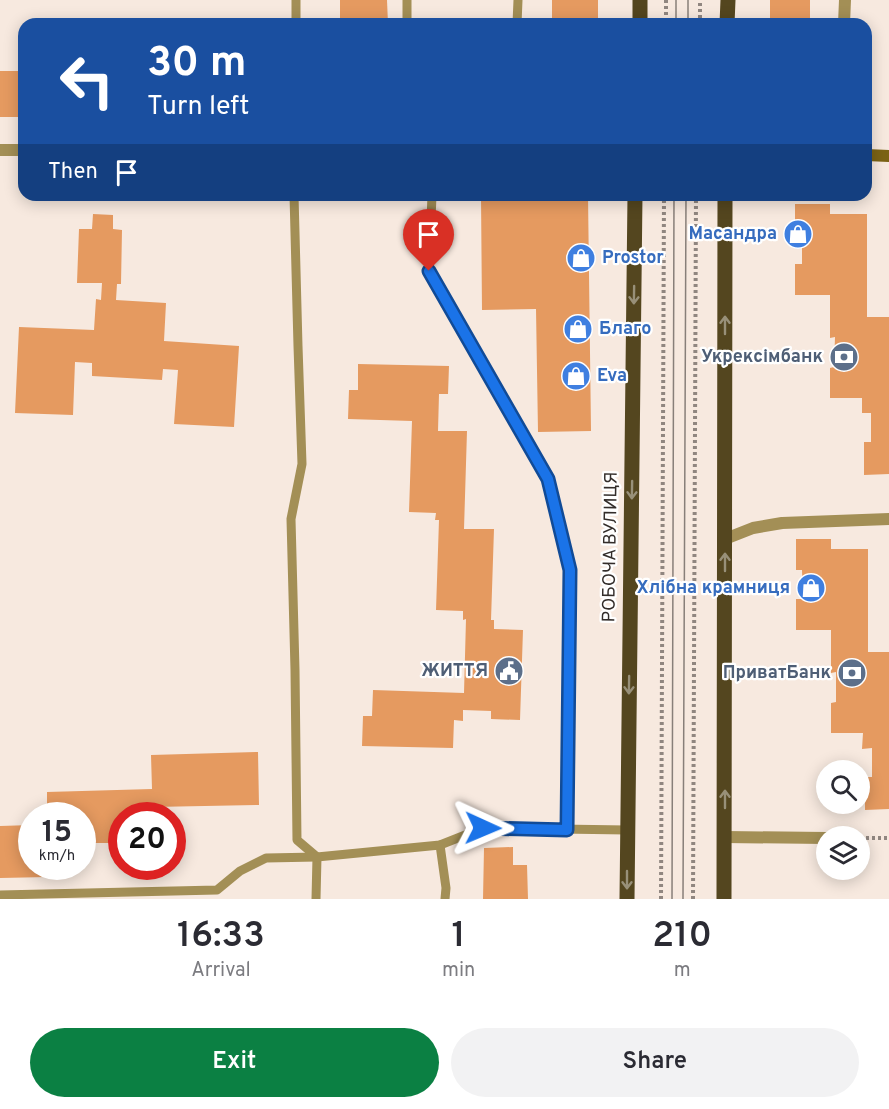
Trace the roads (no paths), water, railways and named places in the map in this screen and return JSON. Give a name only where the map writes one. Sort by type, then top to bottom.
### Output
[{"type":"main road","points":[[640,0],[640,18]]},
{"type":"main road","points":[[727,18],[728,0]]},
{"type":"main road","name":"РОБОЧА ВУЛИЦЯ","points":[[627,899],[635,201]]},
{"type":"main road","points":[[724,899],[725,201]]},
{"type":"street","points":[[844,18],[845,0]]},
{"type":"street","points":[[0,150],[18,150]]},
{"type":"street","points":[[872,155],[889,156]]},
{"type":"street","points":[[725,539],[753,528],[782,523],[889,519]]},
{"type":"street","points":[[725,837],[816,838]]},
{"type":"lane","points":[[296,0],[296,18]]},
{"type":"lane","points":[[406,0],[407,18]]},
{"type":"lane","points":[[517,18],[518,0]]},
{"type":"lane","points":[[294,201],[302,464],[291,519],[297,840],[316,857],[316,899]]},
{"type":"lane","points":[[432,201],[429,271],[548,479],[570,570],[567,830]]},
{"type":"lane","points":[[0,895],[217,890],[240,871],[266,858],[316,857],[440,845],[483,828],[627,830]]},
{"type":"lane","points":[[440,845],[446,888],[445,899]]},
{"type":"tram line","points":[[676,0],[676,18]]},
{"type":"tram line","points":[[688,0],[688,18]]},
{"type":"tram line","points":[[672,899],[674,201]]},
{"type":"tram line","points":[[683,899],[686,201]]},
{"type":"place","name":"Масандра","points":[[798,234]]},
{"type":"place","name":"Prostor","points":[[581,258]]},
{"type":"place","name":"Благо","points":[[578,329]]},
{"type":"place","name":"Укрексімбанк","points":[[844,357]]},
{"type":"place","name":"Eva","points":[[576,376]]},
{"type":"place","name":"Хлібна крамниця","points":[[811,588]]},
{"type":"place","name":"ЖИТТЯ","points":[[509,671]]},
{"type":"place","name":"ПриватБанк","points":[[852,673]]}]
